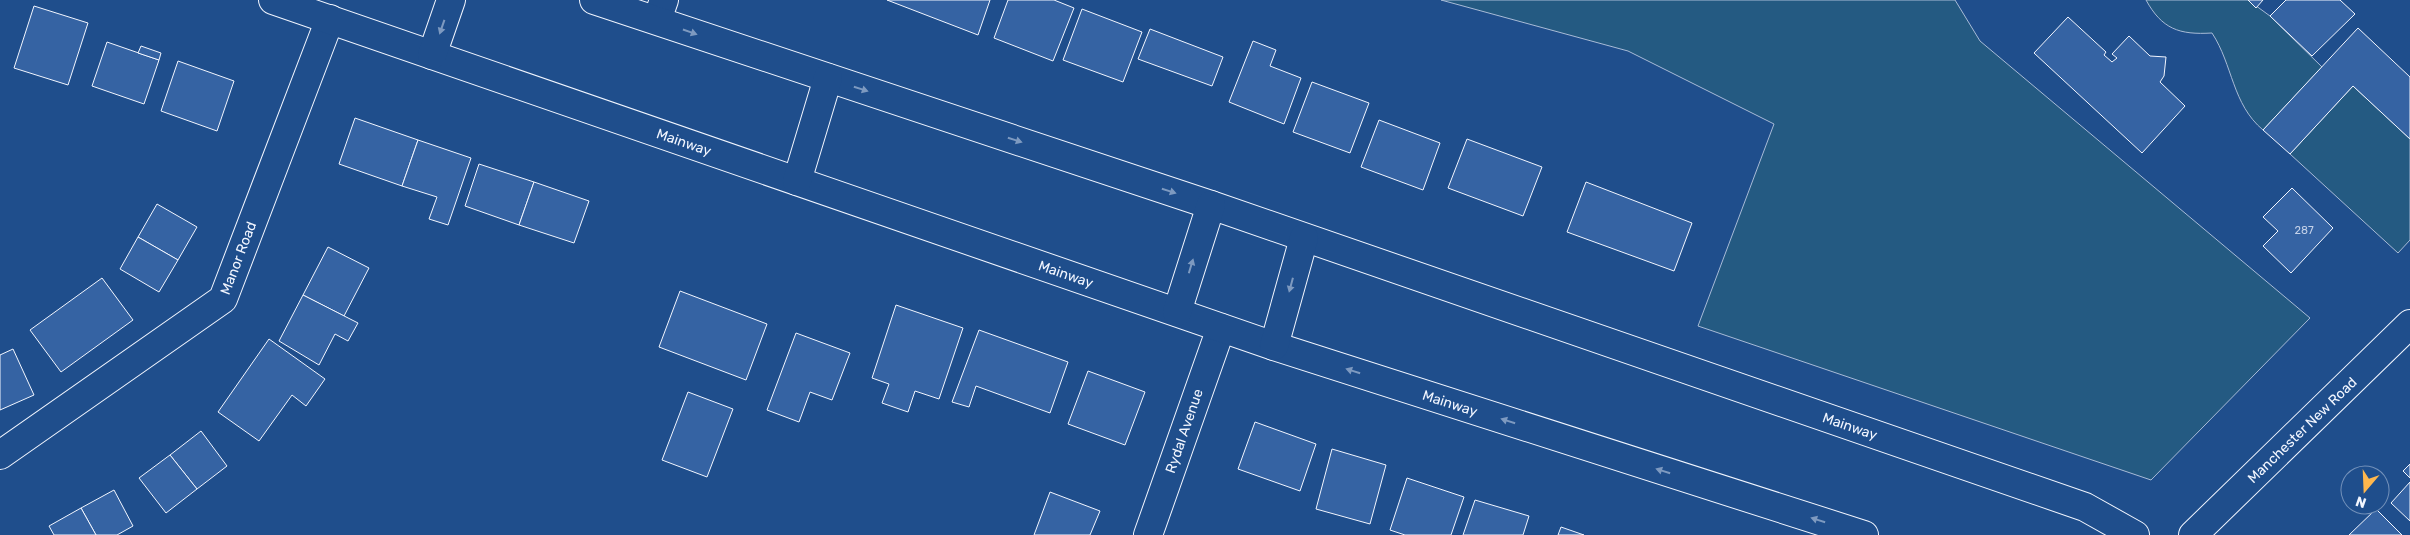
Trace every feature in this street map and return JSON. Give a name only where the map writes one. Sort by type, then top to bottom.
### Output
[{"type":"street","name":"Mainway","points":[[273,0],[1274,346],[1864,535]]},
{"type":"street","points":[[432,55],[451,0]]},
{"type":"street","name":"Mainway","points":[[594,0],[661,10],[828,78],[1211,205],[2085,507],[2135,535]]},
{"type":"street","name":"Manor Road","points":[[0,454],[223,299],[330,19]]},
{"type":"street","points":[[797,181],[828,78]]},
{"type":"street","points":[[1177,312],[1211,205]]},
{"type":"street","points":[[1274,346],[1304,238]]},
{"type":"street","name":"Manchester New Road","points":[[2193,535],[2410,324]]},
{"type":"street","name":"Rydal Avenue","points":[[1148,535],[1221,328]]},
{"type":"shaded area","points":[[1441,0],[1955,0],[1980,41],[2310,318],[2151,480],[1698,326],[1774,124],[1628,51]]},
{"type":"shaded area","points":[[2146,0],[2248,0],[2270,16],[2322,67],[2263,130],[2245,108],[2219,45],[2212,33],[2190,33],[2165,24],[2158,18]]},
{"type":"shaded area","points":[[2353,86],[2410,139],[2410,240],[2398,253],[2290,154]]},
{"type":"building","points":[[887,0],[990,0],[978,35]]},
{"type":"building","points":[[1008,0],[1054,0],[1074,8],[1053,61],[994,38]]},
{"type":"building","points":[[2248,0],[2263,0],[2256,8]]},
{"type":"building","points":[[2286,0],[2340,0],[2355,14],[2312,56],[2270,16]]},
{"type":"building","points":[[34,6],[88,23],[68,85],[14,68]]},
{"type":"building","points":[[1082,9],[1142,32],[1123,82],[1063,60]]},
{"type":"building","points":[[2068,17],[2106,52],[2104,55],[2112,62],[2117,58],[2112,54],[2129,36],[2150,56],[2166,57],[2164,76],[2160,82],[2185,106],[2142,153],[2034,53]]},
{"type":"building","points":[[2358,28],[2410,77],[2410,139],[2353,86],[2290,154],[2263,130]]},
{"type":"building","points":[[1150,29],[1223,57],[1212,86],[1138,59]]},
{"type":"building","points":[[1253,41],[1276,50],[1270,66],[1301,78],[1284,124],[1229,102]]},
{"type":"building","points":[[107,42],[159,60],[144,104],[92,86]]},
{"type":"building","points":[[141,46],[161,53],[159,60],[138,53]]},
{"type":"building","points":[[178,61],[234,81],[217,131],[161,111]]},
{"type":"building","points":[[1312,82],[1369,103],[1350,153],[1293,132]]},
{"type":"building","points":[[355,118],[418,140],[402,186],[339,164]]},
{"type":"building","points":[[1379,120],[1440,143],[1423,190],[1361,167]]},
{"type":"building","points":[[1467,139],[1542,167],[1523,216],[1448,188]]},
{"type":"building","points":[[418,140],[471,158],[448,225],[429,219],[437,197],[402,186]]},
{"type":"building","points":[[479,164],[534,182],[519,225],[465,206]]},
{"type":"building","points":[[534,182],[589,201],[574,243],[519,225]]},
{"type":"building","points":[[1586,182],[1692,223],[1674,271],[1567,232]]},
{"type":"building","points":[[2292,188],[2333,228],[2291,273],[2263,246],[2278,231],[2263,217]]},
{"type":"building","points":[[157,204],[197,227],[178,260],[138,237]]},
{"type":"building","points":[[138,237],[178,260],[159,292],[120,269]]},
{"type":"building","points":[[328,247],[369,268],[344,316],[303,295]]},
{"type":"building","points":[[102,278],[133,320],[61,372],[30,330]]},
{"type":"building","points":[[680,291],[767,324],[746,380],[659,347]]},
{"type":"building","points":[[303,295],[358,323],[348,341],[335,334],[319,365],[279,341]]},
{"type":"building","points":[[896,305],[963,328],[939,399],[915,391],[908,412],[882,403],[889,384],[872,378]]},
{"type":"building","points":[[979,330],[1068,362],[1050,413],[976,386],[969,407],[952,402]]},
{"type":"building","points":[[796,333],[850,353],[832,400],[810,392],[799,422],[767,410]]},
{"type":"building","points":[[269,339],[325,379],[306,406],[292,395],[259,441],[218,412]]},
{"type":"building","points":[[13,349],[34,395],[0,410],[0,355]]},
{"type":"building","points":[[1088,371],[1145,392],[1125,445],[1068,424]]},
{"type":"building","points":[[688,392],[733,409],[707,477],[662,460]]},
{"type":"building","points":[[1255,422],[1316,444],[1300,491],[1238,469]]},
{"type":"building","points":[[201,431],[227,466],[197,489],[170,455]]},
{"type":"building","points":[[1332,449],[1386,465],[1370,524],[1316,509]]},
{"type":"building","points":[[170,455],[197,489],[166,513],[139,478]]},
{"type":"building","points":[[2410,464],[2410,478],[2403,471]]},
{"type":"building","points":[[1407,478],[1464,497],[1451,535],[1405,535],[1390,530]]},
{"type":"building","points":[[2410,482],[2410,521],[2391,503]]},
{"type":"building","points":[[114,490],[133,526],[117,535],[96,535],[81,508]]},
{"type":"building","points":[[1050,492],[1100,511],[1090,535],[1034,535]]},
{"type":"building","points":[[1475,500],[1529,516],[1523,535],[1463,535]]},
{"type":"building","points":[[81,508],[96,535],[54,535],[49,526]]},
{"type":"building","points":[[2370,515],[2382,515],[2402,535],[2349,535]]},
{"type":"building","points":[[1561,527],[1584,535],[1558,535]]}]
